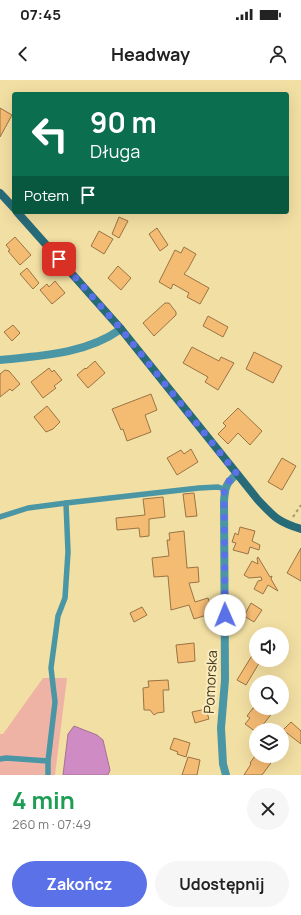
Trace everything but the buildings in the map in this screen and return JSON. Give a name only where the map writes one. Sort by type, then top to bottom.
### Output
[{"type":"street","points":[[0,193],[12,206]]},
{"type":"street","points":[[19,214],[121,329],[237,474],[276,518],[301,529]]},
{"type":"street","points":[[0,360],[43,356],[81,349],[111,336],[121,329]]},
{"type":"street","points":[[224,489],[228,482],[237,474]]},
{"type":"street","name":"Pomorska","points":[[224,489],[225,680],[221,728],[223,764],[226,775]]},
{"type":"lane","points":[[0,517],[28,508],[66,502],[199,488],[218,487],[224,489]]},
{"type":"lane","points":[[48,775],[48,760],[55,702],[51,668],[58,616],[65,598],[68,552],[66,502]]},
{"type":"lane","points":[[0,759],[48,760]]},
{"type":"path","points":[[288,524],[301,505]]},
{"type":"shaded area","points":[[43,678],[67,678],[55,775],[0,775],[0,734],[3,734]]},
{"type":"shaded area","points":[[74,726],[97,735],[103,740],[110,770],[108,775],[63,775],[68,734]]},
{"type":"route","points":[[59,259],[121,329],[237,474],[228,482],[224,489],[225,615]]}]
